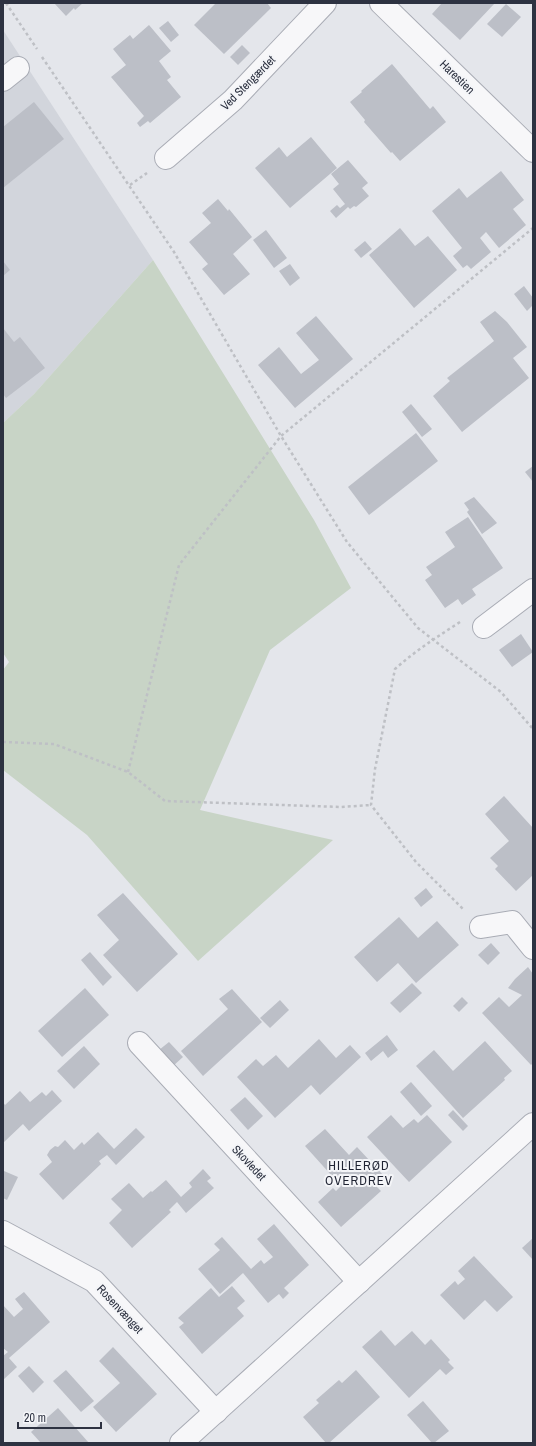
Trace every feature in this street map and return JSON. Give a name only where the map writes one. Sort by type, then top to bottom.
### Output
[{"type":"street","name":"Ved Stengærdet","points":[[166,158],[233,100],[325,3]]},
{"type":"street","name":"Harestien","points":[[381,3],[533,152]]},
{"type":"street","points":[[484,627],[533,590]]},
{"type":"street","points":[[481,927],[512,922],[533,948]]},
{"type":"street","name":"Skovledet","points":[[139,1043],[358,1282]]},
{"type":"street","points":[[181,1443],[533,1124]]},
{"type":"street","name":"Rosenvænget","points":[[3,1232],[94,1280],[216,1412]]},
{"type":"path","points":[[6,3],[174,252],[281,436],[346,542],[418,628],[501,692],[533,729]]},
{"type":"path","points":[[128,772],[180,565],[281,436],[533,228]]},
{"type":"path","points":[[433,639],[395,669],[376,769],[371,805],[416,862],[481,927]]},
{"type":"path","points":[[3,742],[54,744],[128,772],[165,801],[341,807],[371,805]]},
{"type":"shaded area","points":[[3,30],[153,260],[34,394],[3,423]]},
{"type":"green space","points":[[153,260],[314,520],[351,588],[270,650],[200,810],[333,840],[198,961],[87,835],[3,770],[3,670],[9,662],[3,653],[3,423],[34,394]]},
{"type":"building","points":[[54,3],[83,3],[75,10],[74,8],[66,16]]},
{"type":"building","points":[[216,3],[267,3],[271,8],[224,54],[194,25]]},
{"type":"building","points":[[442,3],[495,3],[460,40],[432,14]]},
{"type":"building","points":[[506,4],[521,17],[502,37],[487,24]]},
{"type":"building","points":[[168,21],[179,35],[171,42],[159,28]]},
{"type":"building","points":[[149,25],[171,51],[159,61],[171,77],[167,80],[181,97],[150,123],[148,121],[140,127],[137,123],[144,116],[111,77],[126,65],[113,49],[130,35],[133,39]]},
{"type":"building","points":[[242,45],[250,53],[238,65],[230,57]]},
{"type":"building","points":[[392,64],[430,109],[433,106],[446,122],[400,161],[364,122],[365,120],[350,102]]},
{"type":"building","points":[[34,102],[64,139],[3,188],[3,127]]},
{"type":"building","points":[[311,137],[337,168],[290,208],[255,168],[279,147],[287,157]]},
{"type":"building","points":[[348,160],[368,183],[362,188],[369,196],[356,207],[354,206],[350,209],[348,207],[336,218],[330,211],[337,205],[340,208],[345,204],[333,189],[339,184],[331,174]]},
{"type":"building","points":[[501,171],[524,200],[513,209],[526,225],[499,248],[486,232],[480,238],[491,252],[471,269],[467,265],[463,268],[453,256],[462,248],[432,211],[459,188],[467,198]]},
{"type":"building","points":[[218,199],[228,211],[229,209],[252,237],[233,254],[250,274],[224,295],[202,269],[208,264],[189,242],[211,223],[202,213]]},
{"type":"building","points":[[400,228],[415,246],[428,236],[457,270],[414,308],[369,255]]},
{"type":"building","points":[[266,230],[287,258],[274,268],[253,240]]},
{"type":"building","points":[[365,241],[372,249],[361,258],[354,250]]},
{"type":"building","points":[[3,261],[10,270],[3,276]]},
{"type":"building","points":[[290,264],[300,278],[290,286],[279,271]]},
{"type":"building","points":[[524,286],[533,298],[533,305],[527,311],[514,294]]},
{"type":"building","points":[[495,311],[507,322],[527,347],[513,358],[529,378],[462,432],[433,396],[450,381],[447,378],[494,341],[480,322]]},
{"type":"building","points":[[316,316],[353,359],[295,408],[258,365],[279,347],[301,374],[319,360],[296,333]]},
{"type":"building","points":[[3,328],[14,342],[20,337],[45,368],[6,398],[3,394]]},
{"type":"building","points":[[411,404],[432,429],[422,437],[402,412]]},
{"type":"building","points":[[416,433],[438,461],[369,515],[348,487]]},
{"type":"building","points":[[533,466],[533,482],[525,472]]},
{"type":"building","points":[[474,497],[497,523],[482,534],[467,512],[469,510],[464,503]]},
{"type":"building","points":[[468,517],[503,568],[472,589],[476,595],[462,605],[458,599],[445,608],[425,580],[432,575],[426,567],[455,547],[445,532]]},
{"type":"building","points":[[521,634],[533,652],[512,667],[499,650]]},
{"type":"building","points":[[504,796],[533,828],[533,875],[516,891],[495,869],[498,866],[490,858],[509,841],[485,814]]},
{"type":"building","points":[[426,888],[433,897],[421,907],[414,898]]},
{"type":"building","points":[[123,893],[178,954],[137,992],[103,955],[119,940],[97,915]]},
{"type":"building","points":[[399,917],[418,938],[437,921],[459,945],[416,983],[398,963],[377,982],[354,957]]},
{"type":"building","points":[[491,943],[500,953],[488,965],[478,955]]},
{"type":"building","points":[[90,952],[112,977],[103,986],[81,960]]},
{"type":"building","points":[[528,967],[533,974],[533,1063],[531,1065],[482,1013],[499,997],[509,1007],[522,995],[508,988]]},
{"type":"building","points":[[412,983],[422,993],[400,1013],[390,1003]]},
{"type":"building","points":[[85,988],[109,1015],[62,1057],[38,1031]]},
{"type":"building","points":[[232,989],[262,1022],[203,1076],[181,1051],[228,1009],[219,999]]},
{"type":"building","points":[[462,997],[468,1003],[459,1012],[453,1006]]},
{"type":"building","points":[[280,1000],[289,1010],[270,1028],[260,1018]]},
{"type":"building","points":[[387,1035],[398,1050],[388,1058],[383,1051],[371,1061],[365,1053]]},
{"type":"building","points":[[319,1039],[336,1058],[350,1045],[361,1057],[320,1095],[311,1085],[275,1118],[237,1077],[256,1059],[263,1066],[276,1055],[288,1068]]},
{"type":"building","points":[[485,1041],[512,1071],[504,1078],[505,1080],[463,1118],[416,1066],[434,1050],[453,1071]]},
{"type":"building","points":[[169,1042],[183,1057],[173,1066],[159,1050]]},
{"type":"building","points":[[84,1046],[100,1064],[74,1089],[57,1071]]},
{"type":"building","points":[[411,1082],[432,1106],[421,1116],[400,1092]]},
{"type":"building","points":[[52,1090],[62,1101],[29,1131],[23,1124],[3,1143],[3,1102],[5,1105],[20,1091],[30,1102],[42,1092],[46,1096]]},
{"type":"building","points":[[245,1097],[263,1116],[248,1130],[230,1110]]},
{"type":"building","points":[[453,1110],[468,1126],[463,1131],[448,1115]]},
{"type":"building","points":[[391,1115],[403,1128],[414,1119],[418,1123],[427,1115],[452,1142],[409,1182],[367,1137]]},
{"type":"building","points":[[136,1128],[145,1137],[116,1165],[107,1155],[99,1161],[101,1164],[63,1200],[39,1174],[52,1162],[47,1155],[50,1150],[55,1146],[58,1147],[65,1140],[74,1150],[82,1142],[84,1145],[98,1132],[114,1149]]},
{"type":"building","points":[[325,1129],[349,1155],[357,1147],[383,1175],[374,1184],[381,1191],[341,1227],[318,1202],[333,1188],[336,1191],[341,1186],[305,1146]]},
{"type":"building","points":[[203,1169],[211,1178],[207,1181],[214,1188],[186,1213],[177,1202],[169,1210],[171,1212],[132,1248],[109,1223],[122,1210],[111,1199],[129,1183],[143,1198],[166,1180],[181,1197],[192,1187],[189,1183]]},
{"type":"building","points":[[4,1171],[18,1177],[7,1200],[3,1198]]},
{"type":"building","points":[[274,1224],[309,1265],[284,1288],[289,1293],[283,1299],[279,1294],[268,1303],[243,1273],[220,1294],[198,1269],[220,1250],[214,1244],[222,1237],[251,1269],[261,1260],[264,1264],[273,1257],[257,1239]]},
{"type":"building","points":[[533,1238],[533,1260],[522,1248]]},
{"type":"building","points":[[474,1256],[513,1297],[497,1312],[485,1300],[464,1320],[440,1295],[455,1281],[458,1285],[465,1279],[458,1271]]},
{"type":"building","points":[[232,1286],[245,1301],[237,1308],[244,1316],[202,1354],[179,1327],[184,1323],[178,1318],[211,1288],[219,1297]]},
{"type":"building","points":[[24,1292],[50,1322],[9,1358],[17,1367],[3,1380],[3,1356],[8,1352],[3,1348],[3,1305],[14,1317],[23,1309],[15,1299]]},
{"type":"building","points":[[381,1330],[395,1346],[412,1331],[425,1345],[431,1339],[450,1360],[448,1362],[454,1368],[446,1375],[440,1369],[409,1398],[362,1347]]},
{"type":"building","points":[[113,1347],[157,1394],[116,1432],[93,1407],[120,1383],[99,1361]]},
{"type":"building","points":[[29,1366],[44,1382],[33,1393],[18,1376]]},
{"type":"building","points":[[66,1370],[94,1401],[81,1412],[53,1381]]},
{"type":"building","points":[[356,1370],[380,1397],[329,1443],[326,1443],[303,1417],[319,1403],[316,1400],[339,1380],[342,1383]]},
{"type":"building","points":[[423,1401],[449,1431],[434,1443],[432,1443],[407,1415]]},
{"type":"building","points":[[58,1408],[89,1443],[41,1443],[31,1432]]},
{"type":"district","name":"HILLERØD OVERDREV","points":[[359,1172]]}]
